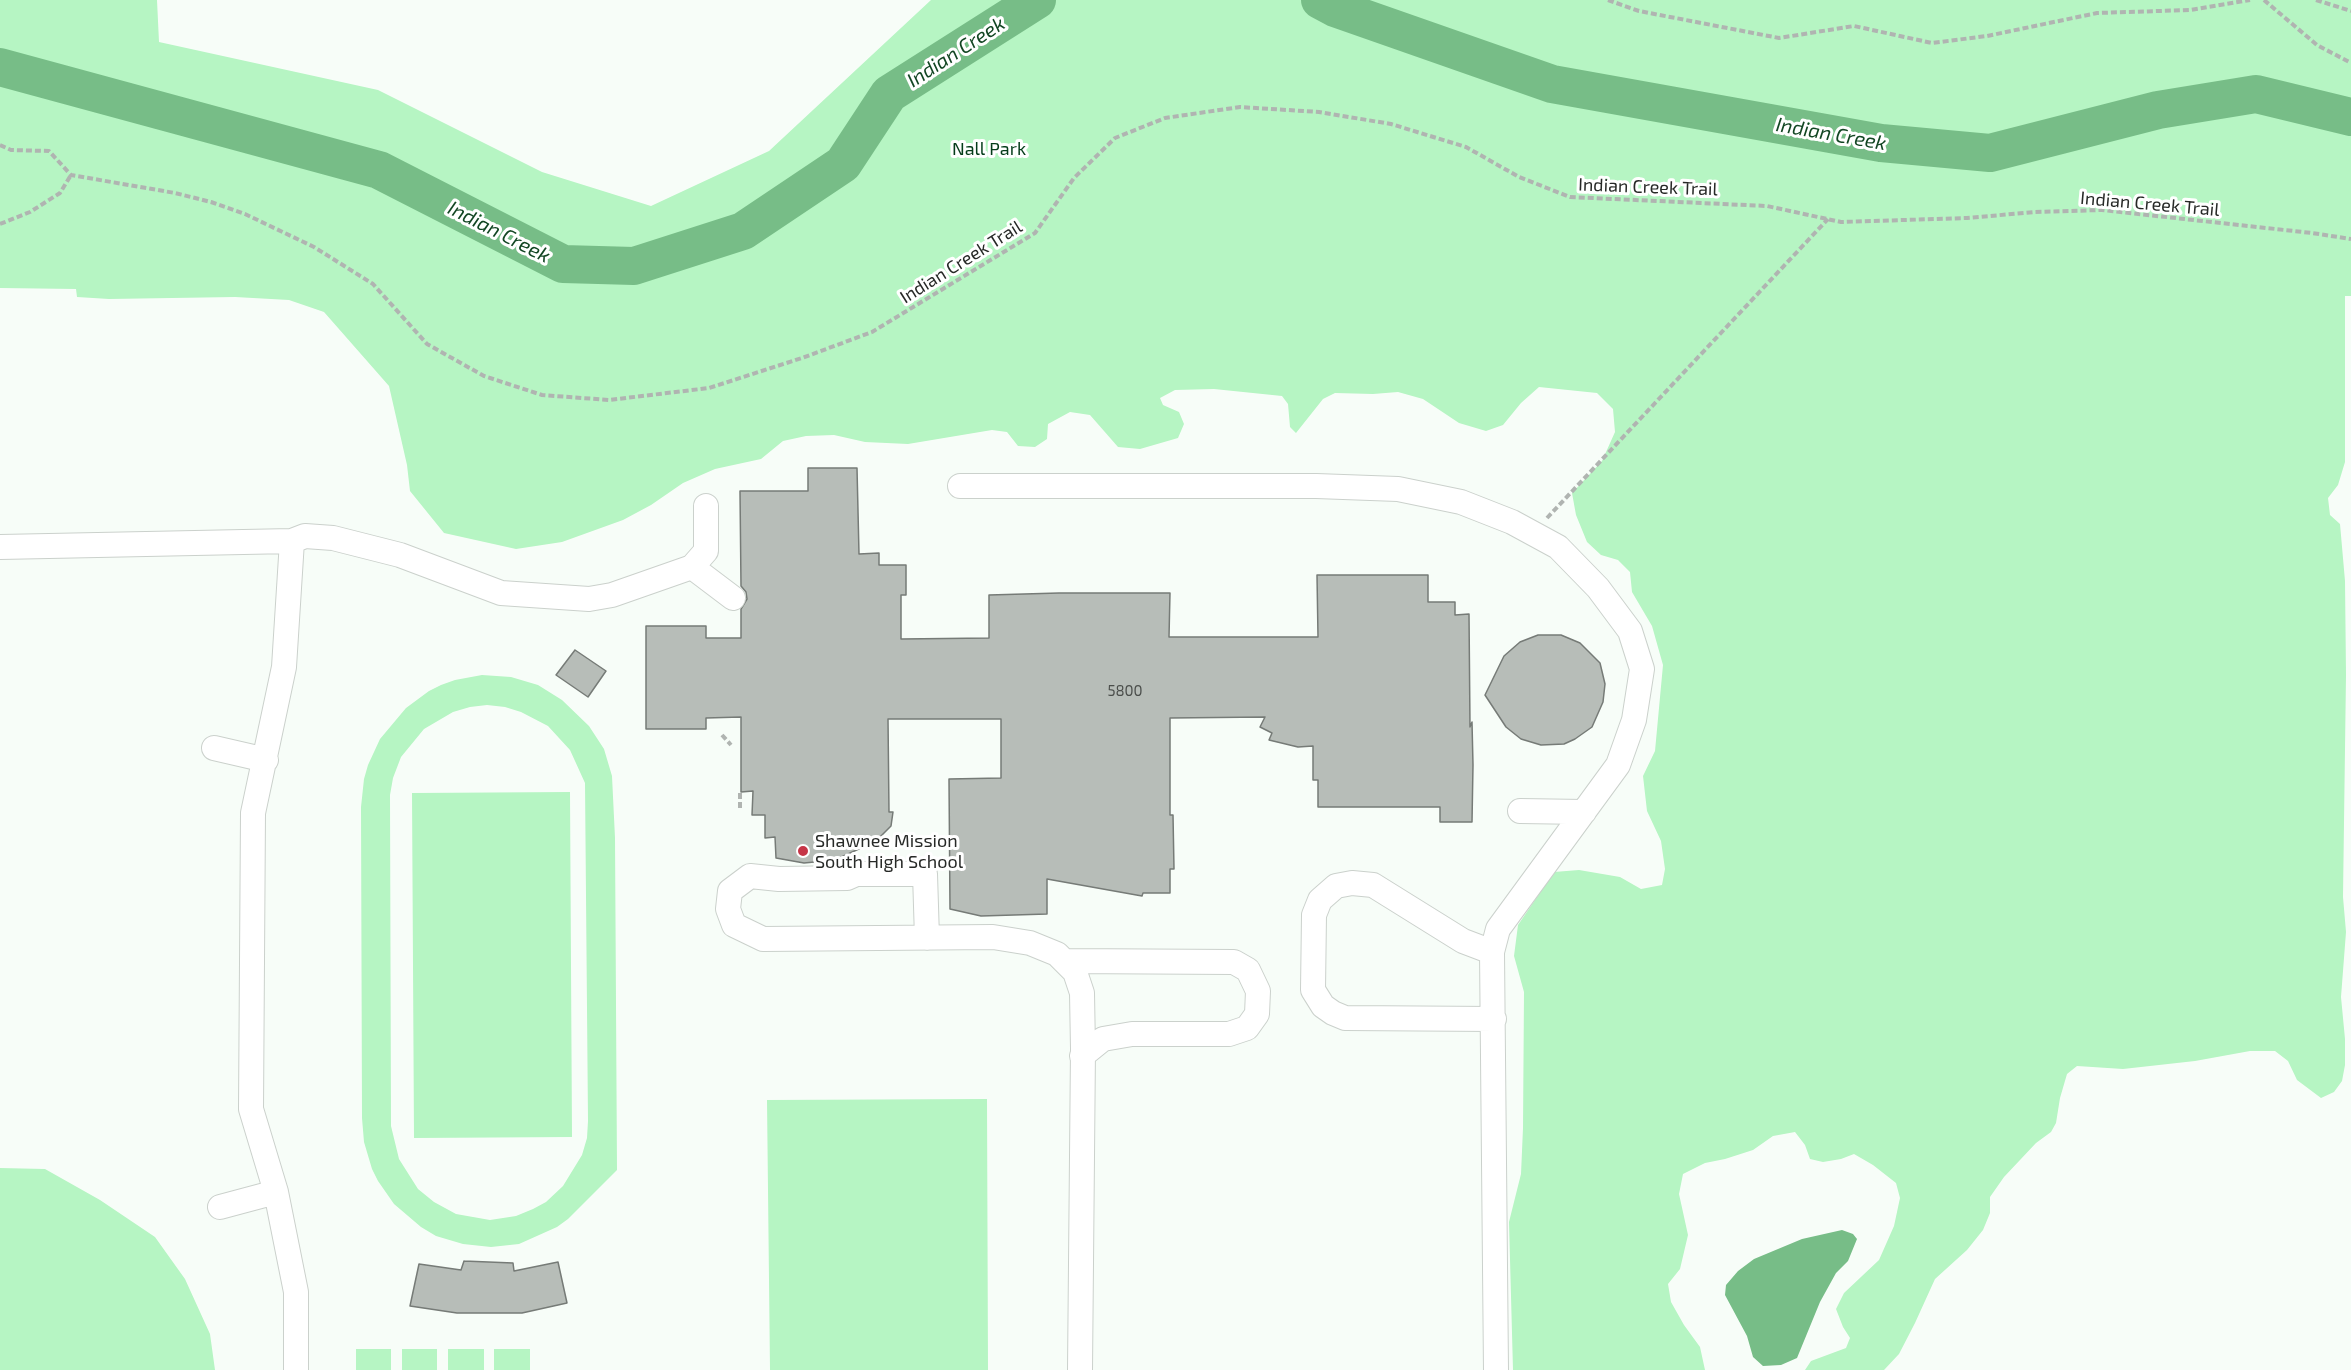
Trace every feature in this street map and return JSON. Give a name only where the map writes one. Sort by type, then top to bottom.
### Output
[{"type":"lane","points":[[960,486],[1316,486],[1398,489],[1461,502],[1512,522],[1558,547],[1598,588],[1630,631],[1642,669],[1634,720],[1618,765],[1498,929],[1492,952],[1496,1370]]},
{"type":"lane","points":[[0,547],[292,541],[305,536],[333,538],[400,555],[501,593],[589,599],[612,595],[692,567],[706,551],[706,506]]},
{"type":"lane","points":[[292,541],[284,667],[253,813],[251,1109],[276,1192],[296,1292],[296,1370]]},
{"type":"lane","points":[[692,567],[733,598]]},
{"type":"lane","points":[[214,748],[266,760]]},
{"type":"lane","points":[[1520,811],[1584,812]]},
{"type":"lane","points":[[927,938],[925,874],[856,874],[836,879],[779,879],[750,876],[730,891],[728,909],[734,925],[763,939],[927,938],[993,937],[1030,943],[1057,954],[1074,972],[1082,993],[1080,1370]]},
{"type":"lane","points":[[1492,952],[1463,941],[1373,885],[1352,883],[1336,886],[1320,900],[1314,915],[1313,990],[1323,1006],[1334,1013],[1345,1018],[1494,1019]]},
{"type":"lane","points":[[1064,961],[1234,962],[1248,970],[1258,991],[1257,1014],[1248,1028],[1229,1034],[1132,1034],[1103,1039],[1082,1056]]},
{"type":"lane","points":[[220,1207],[276,1192]]},
{"type":"path","points":[[1608,0],[1639,11],[1779,38],[1854,26],[1932,43],[1987,36],[2097,13],[2190,10],[2250,0]]},
{"type":"path","points":[[2264,0],[2317,45],[2351,63]]},
{"type":"path","points":[[2316,0],[2351,11]]},
{"type":"path","name":"Indian Creek Trail","points":[[71,175],[175,193],[245,214],[314,247],[373,284],[427,344],[484,376],[542,395],[609,400],[709,388],[802,358],[872,332],[1035,232],[1074,178],[1115,138],[1165,118],[1240,107],[1319,112],[1391,124],[1466,147],[1519,177],[1570,198],[1767,206],[1841,222],[1956,219],[2035,212],[2102,210],[2312,233],[2351,240]]},
{"type":"path","points":[[0,145],[11,150],[49,151],[71,175],[60,193],[30,212],[0,225]]},
{"type":"path","points":[[1532,534],[1828,219]]},
{"type":"path","points":[[722,735],[731,745]]},
{"type":"path","points":[[740,793],[740,811]]},
{"type":"green space","name":"Nall Park","points":[[0,0],[157,0],[159,42],[378,90],[542,172],[651,206],[769,151],[931,0],[2351,0],[2351,296],[2345,296],[2345,462],[2338,485],[2328,498],[2330,515],[2340,524],[2345,581],[2343,897],[2346,932],[2341,997],[2345,1039],[2345,1065],[2342,1081],[2334,1092],[2321,1098],[2297,1080],[2288,1061],[2275,1051],[2250,1051],[2195,1061],[2123,1069],[2077,1066],[2067,1074],[2056,1123],[2051,1132],[2036,1143],[2004,1177],[1990,1197],[1990,1213],[1983,1230],[1967,1250],[1935,1279],[1899,1354],[1884,1370],[1805,1370],[1811,1361],[1846,1348],[1850,1338],[1836,1309],[1844,1293],[1879,1260],[1894,1226],[1900,1198],[1896,1183],[1854,1154],[1823,1162],[1810,1159],[1805,1145],[1795,1132],[1773,1136],[1753,1150],[1705,1163],[1683,1174],[1679,1194],[1688,1235],[1680,1269],[1668,1284],[1671,1302],[1700,1347],[1705,1370],[1513,1370],[1509,1222],[1521,1174],[1523,1128],[1524,992],[1514,956],[1518,925],[1554,872],[1579,870],[1620,877],[1641,889],[1662,885],[1665,869],[1661,841],[1647,811],[1643,776],[1655,751],[1663,665],[1652,626],[1632,592],[1630,572],[1618,560],[1601,555],[1587,542],[1576,515],[1572,493],[1602,461],[1615,432],[1613,409],[1597,393],[1539,387],[1521,403],[1503,425],[1486,431],[1459,423],[1423,399],[1398,392],[1335,393],[1323,399],[1296,433],[1290,427],[1288,404],[1282,396],[1214,389],[1175,390],[1160,398],[1163,405],[1179,412],[1184,424],[1178,438],[1140,449],[1118,447],[1090,415],[1070,412],[1048,424],[1047,439],[1035,447],[1018,446],[1007,432],[992,430],[908,444],[865,442],[834,435],[806,436],[783,441],[761,459],[715,469],[683,483],[651,505],[623,520],[562,542],[516,549],[444,533],[410,491],[407,465],[389,386],[324,312],[289,300],[235,297],[109,299],[77,297],[76,289],[0,288]]},
{"type":"green space","points":[[482,675],[511,677],[538,685],[562,700],[589,726],[604,749],[612,776],[615,838],[617,1170],[557,1227],[519,1244],[491,1247],[463,1244],[436,1236],[421,1227],[394,1204],[372,1169],[364,1142],[362,1118],[361,807],[364,779],[380,739],[406,708],[429,691],[455,680]],"holes":[[[487,705],[521,712],[548,726],[570,750],[585,783],[588,1121],[587,1138],[582,1155],[563,1186],[546,1202],[533,1209],[516,1216],[490,1220],[456,1214],[434,1202],[418,1189],[399,1159],[391,1126],[390,795],[393,778],[401,757],[424,729],[453,712],[470,707]]]},
{"type":"green space","points":[[570,792],[572,1137],[414,1138],[412,793]]},
{"type":"green space","points":[[987,1099],[988,1370],[770,1370],[767,1100]]},
{"type":"green space","points":[[0,1168],[45,1169],[100,1200],[155,1237],[185,1279],[210,1334],[215,1370],[0,1370]]},
{"type":"green space","points":[[356,1349],[391,1349],[391,1370],[356,1370]]},
{"type":"green space","points":[[402,1349],[437,1349],[437,1370],[402,1370]]},
{"type":"green space","points":[[448,1349],[484,1349],[484,1370],[448,1370]]},
{"type":"green space","points":[[494,1349],[530,1349],[530,1370],[494,1370]]},
{"type":"shaded area","points":[[1842,1230],[1853,1234],[1857,1239],[1848,1261],[1836,1273],[1820,1302],[1797,1358],[1781,1365],[1763,1366],[1753,1357],[1747,1336],[1725,1295],[1726,1285],[1738,1271],[1754,1259],[1802,1239]]},
{"type":"building","name":"Shawnee Mission South High School","points":[[808,468],[857,468],[859,554],[879,553],[879,565],[906,565],[906,595],[901,595],[901,639],[989,638],[989,595],[1059,593],[1170,593],[1169,637],[1318,637],[1317,575],[1428,575],[1428,602],[1455,602],[1455,615],[1469,614],[1470,727],[1472,722],[1473,765],[1472,822],[1440,822],[1440,807],[1318,807],[1318,780],[1313,780],[1313,746],[1298,747],[1269,740],[1272,733],[1260,727],[1265,717],[1170,718],[1170,815],[1173,815],[1174,869],[1170,869],[1170,893],[1143,893],[1142,896],[1047,879],[1047,914],[981,916],[950,909],[949,779],[1001,778],[1001,719],[888,719],[889,812],[893,812],[891,826],[876,841],[835,860],[804,863],[776,858],[775,837],[765,838],[765,815],[752,815],[753,791],[741,792],[741,717],[706,718],[706,729],[646,729],[646,626],[706,626],[706,638],[741,638],[741,609],[747,599],[746,592],[741,586],[740,491],[808,491]]},
{"type":"building","points":[[1538,635],[1561,635],[1580,643],[1600,663],[1605,684],[1603,702],[1592,727],[1564,744],[1541,745],[1521,739],[1506,727],[1485,695],[1504,656],[1520,642]]},
{"type":"building","points":[[575,650],[606,671],[588,697],[556,675]]},
{"type":"building","points":[[464,1261],[513,1263],[514,1271],[558,1262],[567,1303],[522,1313],[457,1313],[410,1306],[419,1264],[461,1270]]},
{"type":"waterway","name":"Indian Creek","points":[[0,67],[379,170],[563,264],[634,266],[743,231],[843,164],[889,94],[1037,0]]},
{"type":"waterway","name":"Indian Creek","points":[[1320,0],[1335,8],[1552,84],[1881,143],[1990,153],[2158,110],[2256,94],[2351,117]]},
{"type":"place","name":"Shawnee Mission South High School","points":[[803,851]]}]
